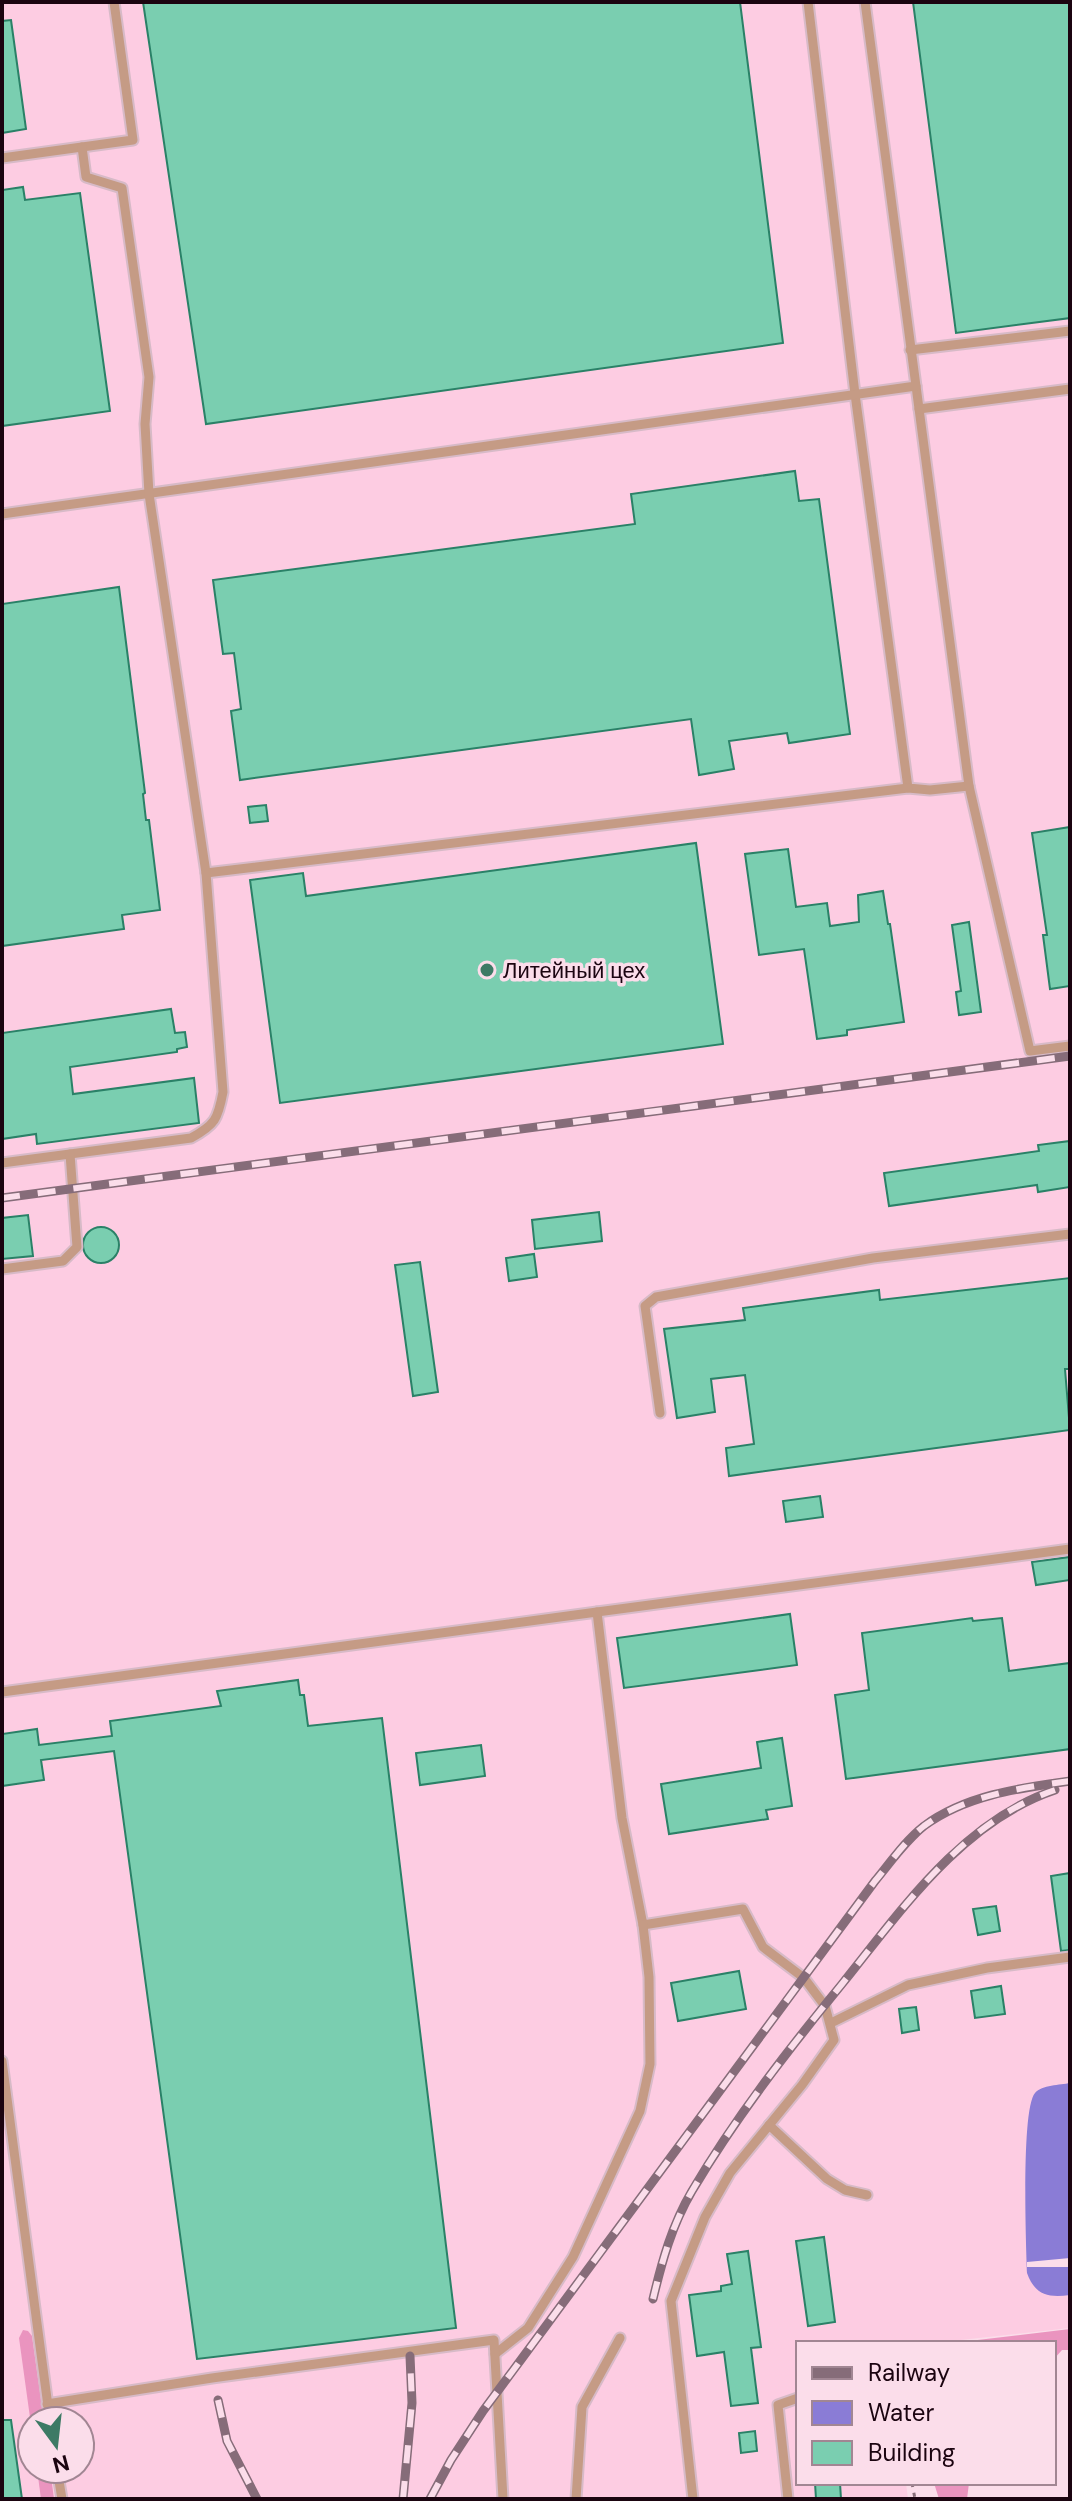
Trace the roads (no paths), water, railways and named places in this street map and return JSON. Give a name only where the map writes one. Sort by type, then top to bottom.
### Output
[{"type":"lane","points":[[2,158],[133,140],[114,2]]},
{"type":"lane","points":[[808,2],[855,394],[908,788]]},
{"type":"lane","points":[[865,2],[969,786],[1030,1051],[1070,1046]]},
{"type":"lane","points":[[2,1163],[191,1138],[209,1128],[219,1114],[223,1092],[206,873],[149,494],[145,424],[149,377],[122,188],[86,177],[82,147]]},
{"type":"lane","points":[[910,350],[1070,331]]},
{"type":"lane","points":[[2,514],[916,386]]},
{"type":"lane","points":[[919,409],[1070,389]]},
{"type":"lane","points":[[206,873],[908,788],[930,790],[969,786]]},
{"type":"lane","points":[[2,1269],[63,1261],[77,1247],[70,1154]]},
{"type":"lane","points":[[660,1413],[645,1306],[656,1297],[873,1258],[1070,1234]]},
{"type":"lane","points":[[2,1692],[1070,1549]]},
{"type":"lane","points":[[495,2354],[528,2328],[573,2257],[640,2111],[650,2064],[649,1977],[643,1925],[622,1818],[597,1612]]},
{"type":"lane","points":[[643,1925],[743,1909],[763,1947],[804,1978],[825,2006],[834,2040],[730,2173],[705,2217],[671,2301],[693,2499]]},
{"type":"lane","points":[[831,2023],[908,1985],[987,1968],[1070,1957]]},
{"type":"lane","points":[[2,2061],[47,2404],[494,2340],[503,2499]]},
{"type":"lane","points":[[769,2125],[827,2179],[845,2190],[867,2195]]},
{"type":"lane","points":[[576,2499],[582,2407],[620,2338]]},
{"type":"lane","points":[[788,2499],[778,2405],[796,2399]]},
{"type":"water","points":[[1070,2083],[1070,2295],[1055,2296],[1038,2290],[1027,2273],[1025,2178],[1028,2124],[1031,2104],[1038,2090]]},
{"type":"railway","points":[[2,1198],[1070,1056]]},
{"type":"railway","points":[[430,2499],[483,2411],[904,1845],[940,1815],[975,1800],[1070,1781]]},
{"type":"railway","points":[[653,2299],[668,2244],[692,2191],[744,2111],[802,2034],[935,1872],[991,1823],[1022,1804],[1055,1790]]},
{"type":"railway","points":[[403,2499],[412,2403],[410,2356]]},
{"type":"railway","points":[[218,2400],[227,2441],[257,2499]]},
{"type":"place","name":"Литейный цех","points":[[487,970]]}]
